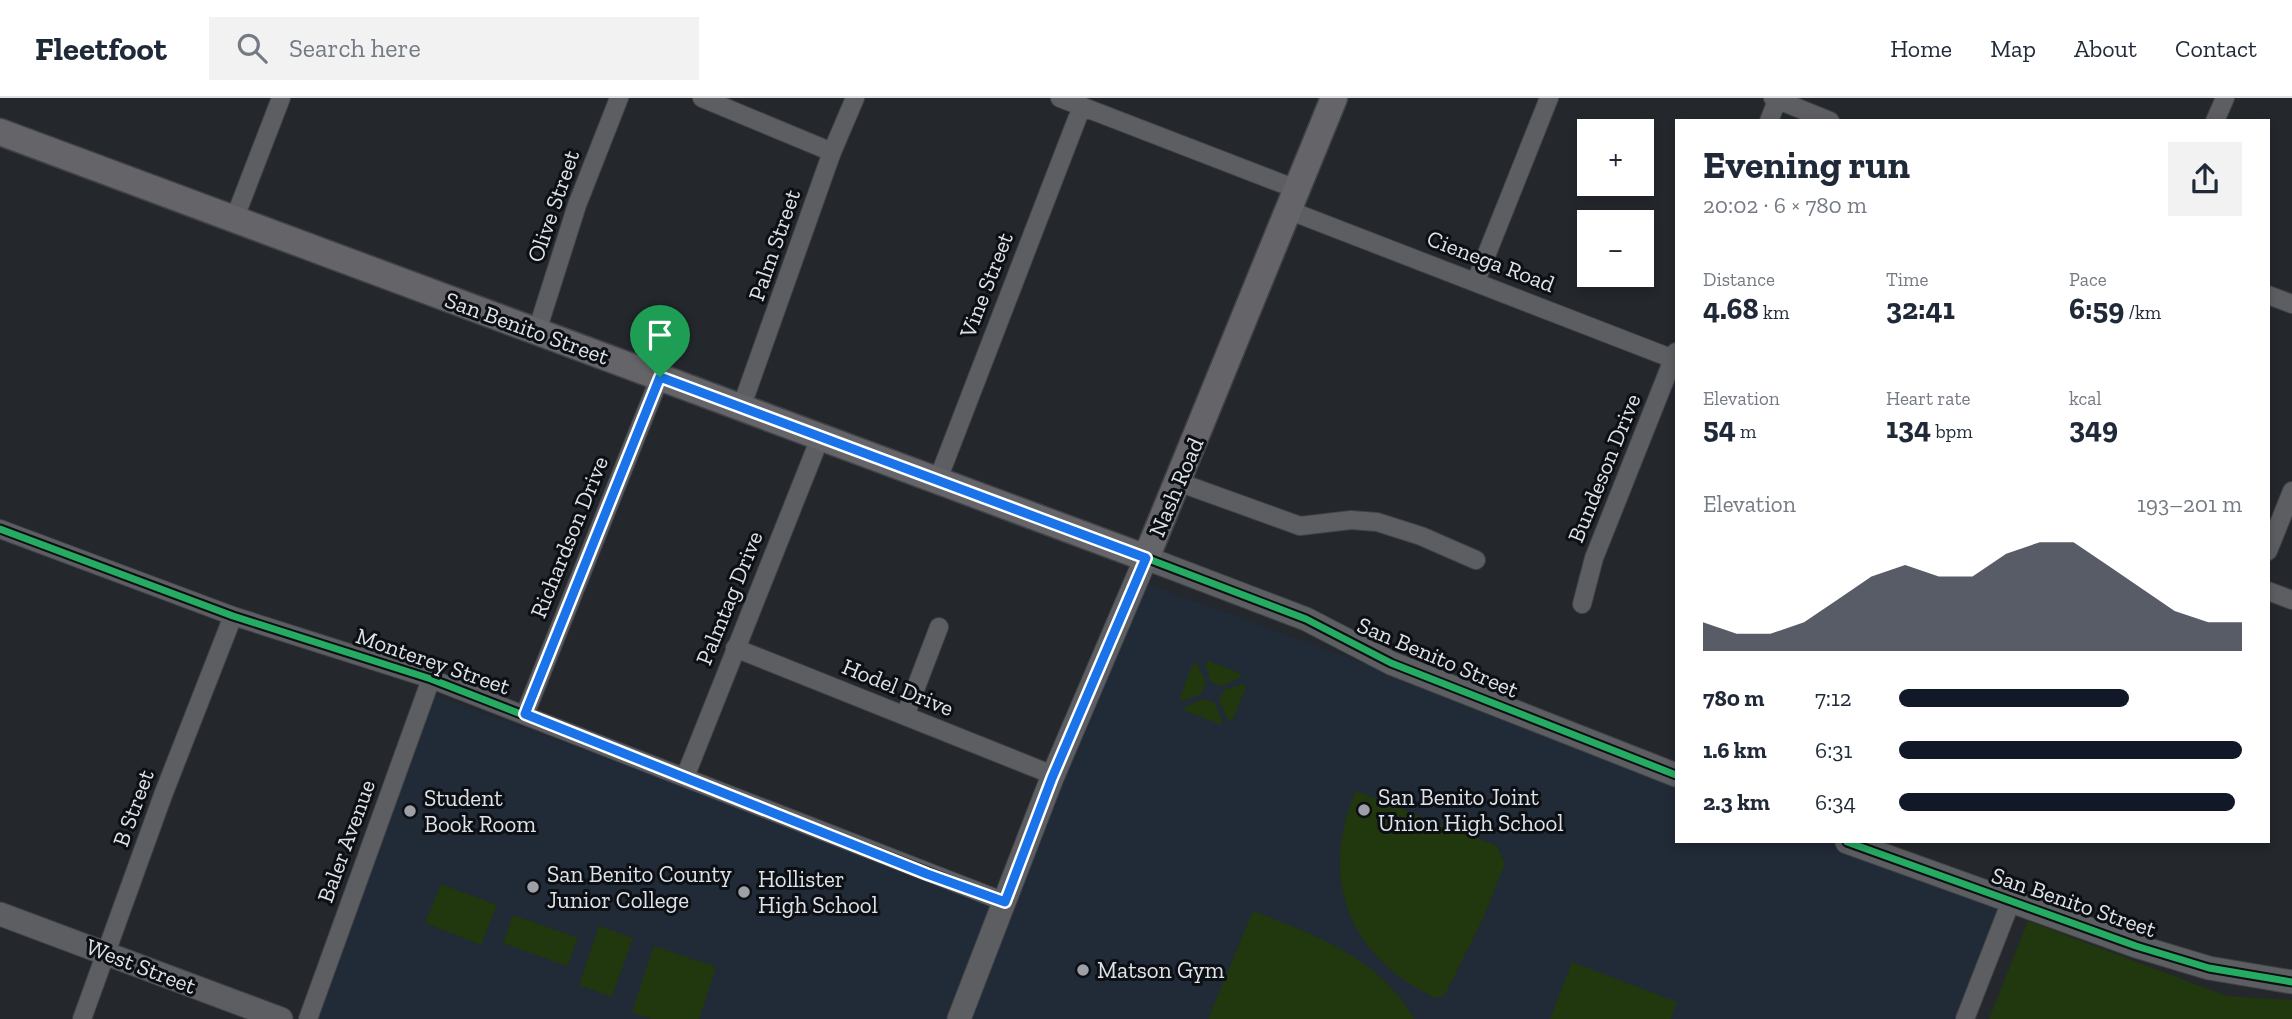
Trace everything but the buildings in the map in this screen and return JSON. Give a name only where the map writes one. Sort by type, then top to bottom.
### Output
[{"type":"main road","name":"Nash Road","points":[[1146,558],[1334,98]]},
{"type":"main road","name":"San Benito Street","points":[[0,132],[1146,558]]},
{"type":"street","points":[[234,220],[281,98]]},
{"type":"street","name":"Olive Street","points":[[537,331],[577,205],[619,98]]},
{"type":"street","points":[[702,98],[832,152]]},
{"type":"street","name":"Palm Street","points":[[741,408],[832,152],[855,98]]},
{"type":"street","name":"Cienega Road","points":[[1060,98],[1476,281],[1675,357]]},
{"type":"street","points":[[1476,281],[1549,98]]},
{"type":"street","points":[[2216,119],[2225,98]]},
{"type":"street","points":[[1770,119],[1776,99],[1825,119]]},
{"type":"street","name":"Vine Street","points":[[937,482],[1082,106]]},
{"type":"street","points":[[2270,296],[2292,304]]},
{"type":"street","name":"Bundeson Drive","points":[[1582,604],[1594,558],[1675,359]]},
{"type":"street","name":"Richardson Drive","points":[[525,714],[660,377]]},
{"type":"street","name":"Palmtag Drive","points":[[685,777],[820,438]]},
{"type":"street","points":[[1178,482],[1300,526],[1351,520],[1377,522],[1421,536],[1476,560]]},
{"type":"street","points":[[2270,546],[2292,491]]},
{"type":"street","name":"Monterey Street","points":[[0,529],[233,616],[430,679],[525,714],[1005,902]]},
{"type":"street","name":"San Benito Street","points":[[1146,558],[1306,619],[1391,663],[1675,775]]},
{"type":"street","name":"Nash Road","points":[[959,1019],[1052,778],[1146,558]]},
{"type":"street","points":[[2270,592],[2292,600]]},
{"type":"street","name":"B Street","points":[[82,1019],[163,795],[233,616]]},
{"type":"street","points":[[905,716],[939,627]]},
{"type":"street","name":"Hodel Drive","points":[[735,648],[1043,771]]},
{"type":"street","name":"Baler Avenue","points":[[308,1019],[430,679]]},
{"type":"street","name":"San Benito Street","points":[[1850,843],[2136,946],[2208,968],[2292,982]]},
{"type":"street","points":[[1965,1019],[2011,901]]},
{"type":"street","name":"West Street","points":[[0,914],[281,1019]]},
{"type":"shaded area","name":"San Benito Joint Union High School","points":[[1146,583],[1675,779],[1675,843],[1850,843],[2014,903],[1966,1019],[314,1019],[429,693],[1011,907]]},
{"type":"green space","points":[[1208,661],[1239,673],[1241,677],[1222,686],[1211,682],[1205,664]]},
{"type":"green space","points":[[1197,663],[1206,683],[1201,694],[1182,701],[1180,697],[1192,665]]},
{"type":"green space","points":[[1244,684],[1246,687],[1233,719],[1228,720],[1219,701],[1224,690]]},
{"type":"green space","points":[[1204,699],[1215,703],[1223,723],[1219,724],[1186,711],[1185,707]]},
{"type":"green space","points":[[1356,791],[1497,846],[1505,864],[1484,916],[1445,995],[1436,998],[1406,981],[1382,961],[1363,938],[1349,912],[1341,885],[1340,855],[1345,824]]},
{"type":"green space","points":[[441,884],[497,905],[481,945],[425,923]]},
{"type":"green space","points":[[1253,911],[1300,929],[1364,964],[1400,998],[1414,1019],[1208,1019]]},
{"type":"green space","points":[[513,915],[578,938],[567,966],[503,943]]},
{"type":"green space","points":[[2028,921],[2227,996],[2292,1000],[2292,1019],[1989,1019]]},
{"type":"green space","points":[[599,926],[633,938],[612,997],[579,985]]},
{"type":"green space","points":[[654,946],[716,967],[699,1019],[651,1019],[632,1012]]},
{"type":"green space","points":[[1572,962],[1677,1002],[1671,1019],[1550,1019]]},
{"type":"cycle path","points":[[0,529],[233,616],[431,679],[1005,902]]},
{"type":"cycle path","points":[[1146,558],[1306,619],[1391,663],[1675,775]]},
{"type":"cycle path","points":[[1850,843],[2136,946],[2209,968],[2292,982]]},
{"type":"place","name":"San Benito Joint Union High School","points":[[1364,810]]},
{"type":"place","name":"Student Book Room","points":[[410,811]]},
{"type":"place","name":"San Benito County Junior College","points":[[533,887]]},
{"type":"place","name":"Hollister High School","points":[[744,892]]},
{"type":"place","name":"Matson Gym","points":[[1083,970]]},
{"type":"route","points":[[660,377],[1146,558],[1052,778],[1005,902],[927,874],[525,714],[660,377]]}]
